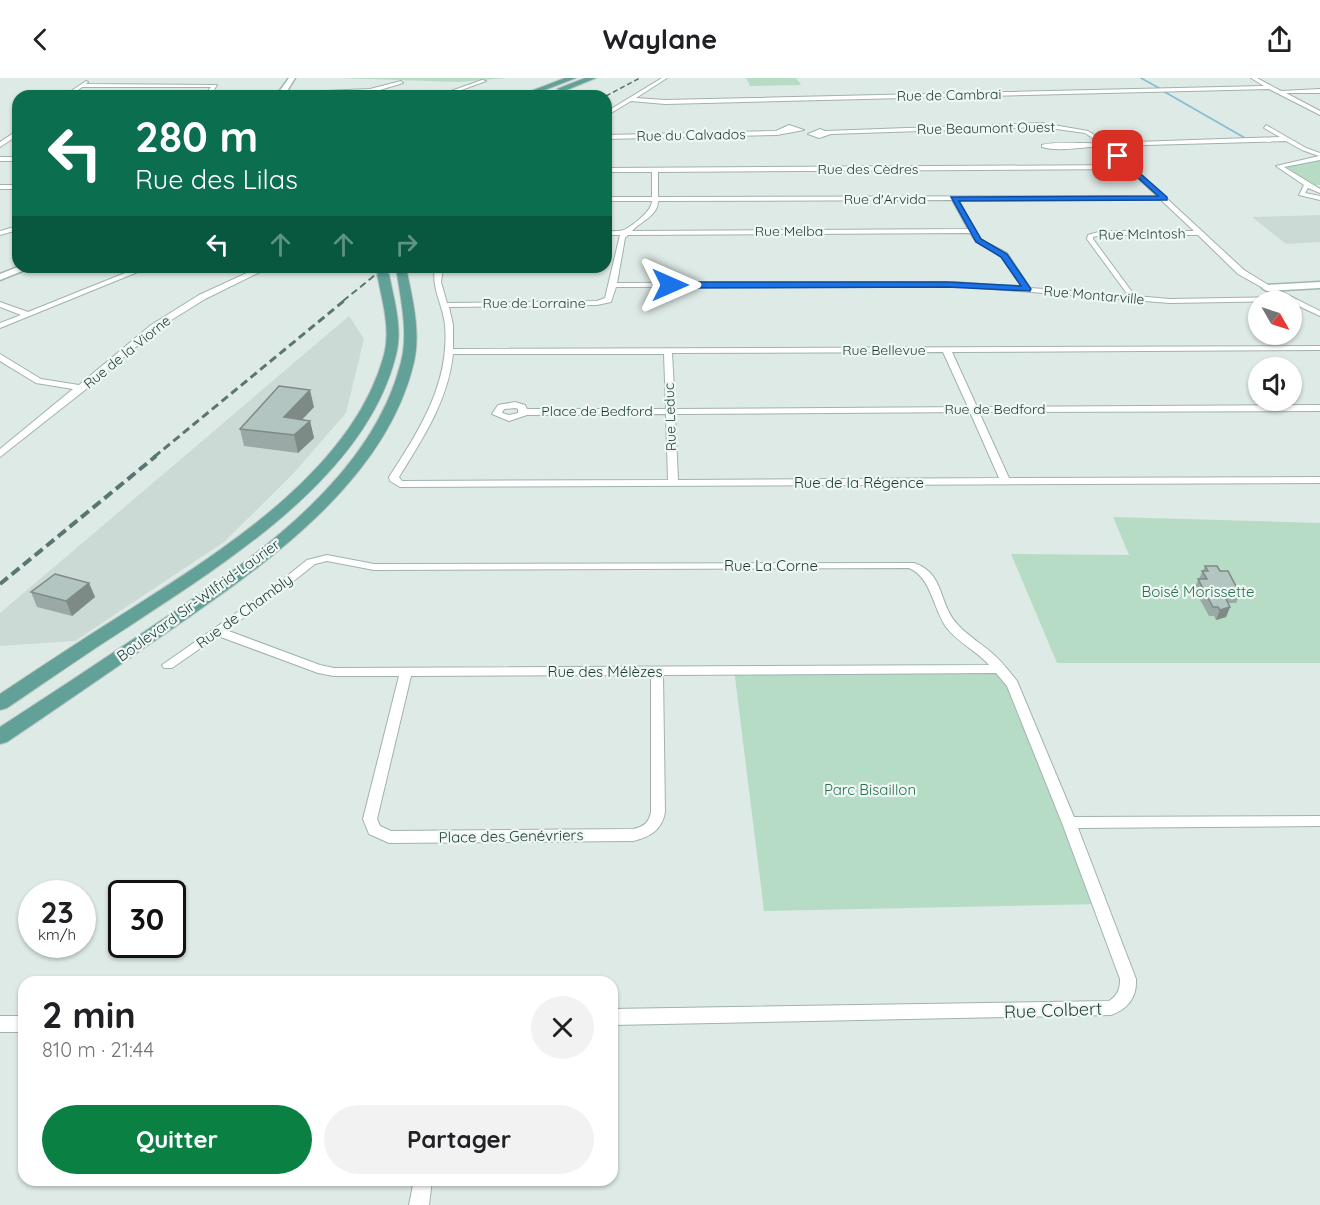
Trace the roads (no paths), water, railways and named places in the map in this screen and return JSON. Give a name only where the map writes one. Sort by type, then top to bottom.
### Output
[{"type":"main road","points":[[539,90],[572,78]]},
{"type":"main road","points":[[559,90],[592,78]]},
{"type":"main road","name":"Boulevard Sir-Wilfrid-Laurier","points":[[0,703],[219,557],[276,512],[327,463],[363,416],[376,394],[386,367],[392,344],[392,323],[384,273]]},
{"type":"main road","name":"Boulevard Sir-Wilfrid-Laurier","points":[[0,737],[249,567],[302,522],[348,473],[385,421],[406,369],[411,331],[401,273]]},
{"type":"street","points":[[75,90],[92,78]]},
{"type":"street","points":[[612,110],[665,78]]},
{"type":"street","points":[[1253,78],[1320,112]]},
{"type":"street","points":[[458,90],[484,81]]},
{"type":"street","points":[[376,90],[401,82]]},
{"type":"street","points":[[81,86],[215,85],[211,90]]},
{"type":"street","name":"Rue de Cambrai","points":[[629,99],[665,102],[1270,87]]},
{"type":"street","points":[[1280,92],[1320,91]]},
{"type":"street","name":"Rue Beaumont Ouest","points":[[827,132],[1050,126],[1083,131],[1105,144],[1241,272],[1273,291]]},
{"type":"street","points":[[1266,127],[1320,157]]},
{"type":"street","name":"Rue du Calvados","points":[[612,137],[777,133]]},
{"type":"street","points":[[1060,146],[1286,139]]},
{"type":"street","points":[[1320,157],[1279,166],[1320,191]]},
{"type":"street","name":"Rue des Cèdres","points":[[612,170],[1130,167]]},
{"type":"street","points":[[613,285],[622,237],[652,211],[656,199],[656,170]]},
{"type":"street","points":[[1307,185],[1303,188],[1302,195],[1320,198]]},
{"type":"street","points":[[0,187],[9,187]]},
{"type":"street","points":[[0,193],[9,187]]},
{"type":"street","name":"Rue d'Arvida","points":[[612,199],[1164,198]]},
{"type":"street","points":[[954,199],[981,243],[1004,255],[1027,289]]},
{"type":"street","name":"Rue Melba","points":[[612,233],[973,231]]},
{"type":"street","name":"Rue McIntosh","points":[[1132,298],[1090,240],[1090,236],[1099,233],[1200,234]]},
{"type":"street","points":[[612,266],[617,266]]},
{"type":"street","points":[[0,326],[131,273]]},
{"type":"street","name":"Rue de la Viorne","points":[[0,454],[168,318],[202,297],[253,273]]},
{"type":"street","points":[[438,273],[437,284],[449,322],[448,352]]},
{"type":"street","name":"Rue Montarville","points":[[613,285],[947,284],[1184,302],[1248,300]]},
{"type":"street","name":"Rue de Lorraine","points":[[444,305],[597,303],[610,298],[613,285]]},
{"type":"street","points":[[1267,288],[1320,285]]},
{"type":"street","points":[[0,304],[27,314]]},
{"type":"street","name":"Rue Beaumont Ouest","points":[[1302,305],[1320,314]]},
{"type":"street","name":"Rue Bellevue","points":[[448,352],[1320,348]]},
{"type":"street","points":[[946,349],[1006,482]]},
{"type":"street","name":"Rue Leduc","points":[[668,350],[673,483]]},
{"type":"street","name":"Rue de la Régence","points":[[448,352],[445,377],[436,405],[418,443],[394,477],[398,483],[1320,480]]},
{"type":"street","points":[[0,357],[39,381],[82,388]]},
{"type":"street","name":"Rue de Bedford","points":[[670,411],[1320,408]]},
{"type":"street","name":"Place de Bedford","points":[[525,412],[670,411]]},
{"type":"street","name":"Rue de Chambly","points":[[168,665],[276,590],[309,563],[322,559]]},
{"type":"street","name":"Rue La Corne","points":[[322,559],[374,567],[910,565],[921,569],[928,575],[940,605],[952,626],[1002,669],[1013,684],[1069,823]]},
{"type":"street","name":"Rue des Mélèzes","points":[[216,631],[323,670],[657,672],[1002,669]]},
{"type":"street","name":"Place des Genévriers","points":[[406,672],[371,816],[374,830],[389,837],[633,835],[651,829],[656,822],[658,812],[657,672]]},
{"type":"street","points":[[1069,823],[1320,821]]},
{"type":"street","name":"Rue Colbert","points":[[618,1017],[1111,1008],[1124,999],[1128,990],[1128,979],[1069,823]]},
{"type":"street","points":[[0,1024],[18,1024]]},
{"type":"street","points":[[419,1205],[422,1186]]},
{"type":"waterway","points":[[1141,78],[1159,88]]},
{"type":"waterway","points":[[1163,91],[1245,138]]},
{"type":"railway","points":[[612,93],[640,78]]},
{"type":"railway","points":[[343,301],[378,273]]},
{"type":"railway","points":[[154,457],[345,300]]},
{"type":"railway","points":[[0,584],[156,456]]},
{"type":"park label","name":"Boisé Morissette","points":[[1198,591]]},
{"type":"park label","name":"Parc Bisaillon","points":[[870,789]]}]
